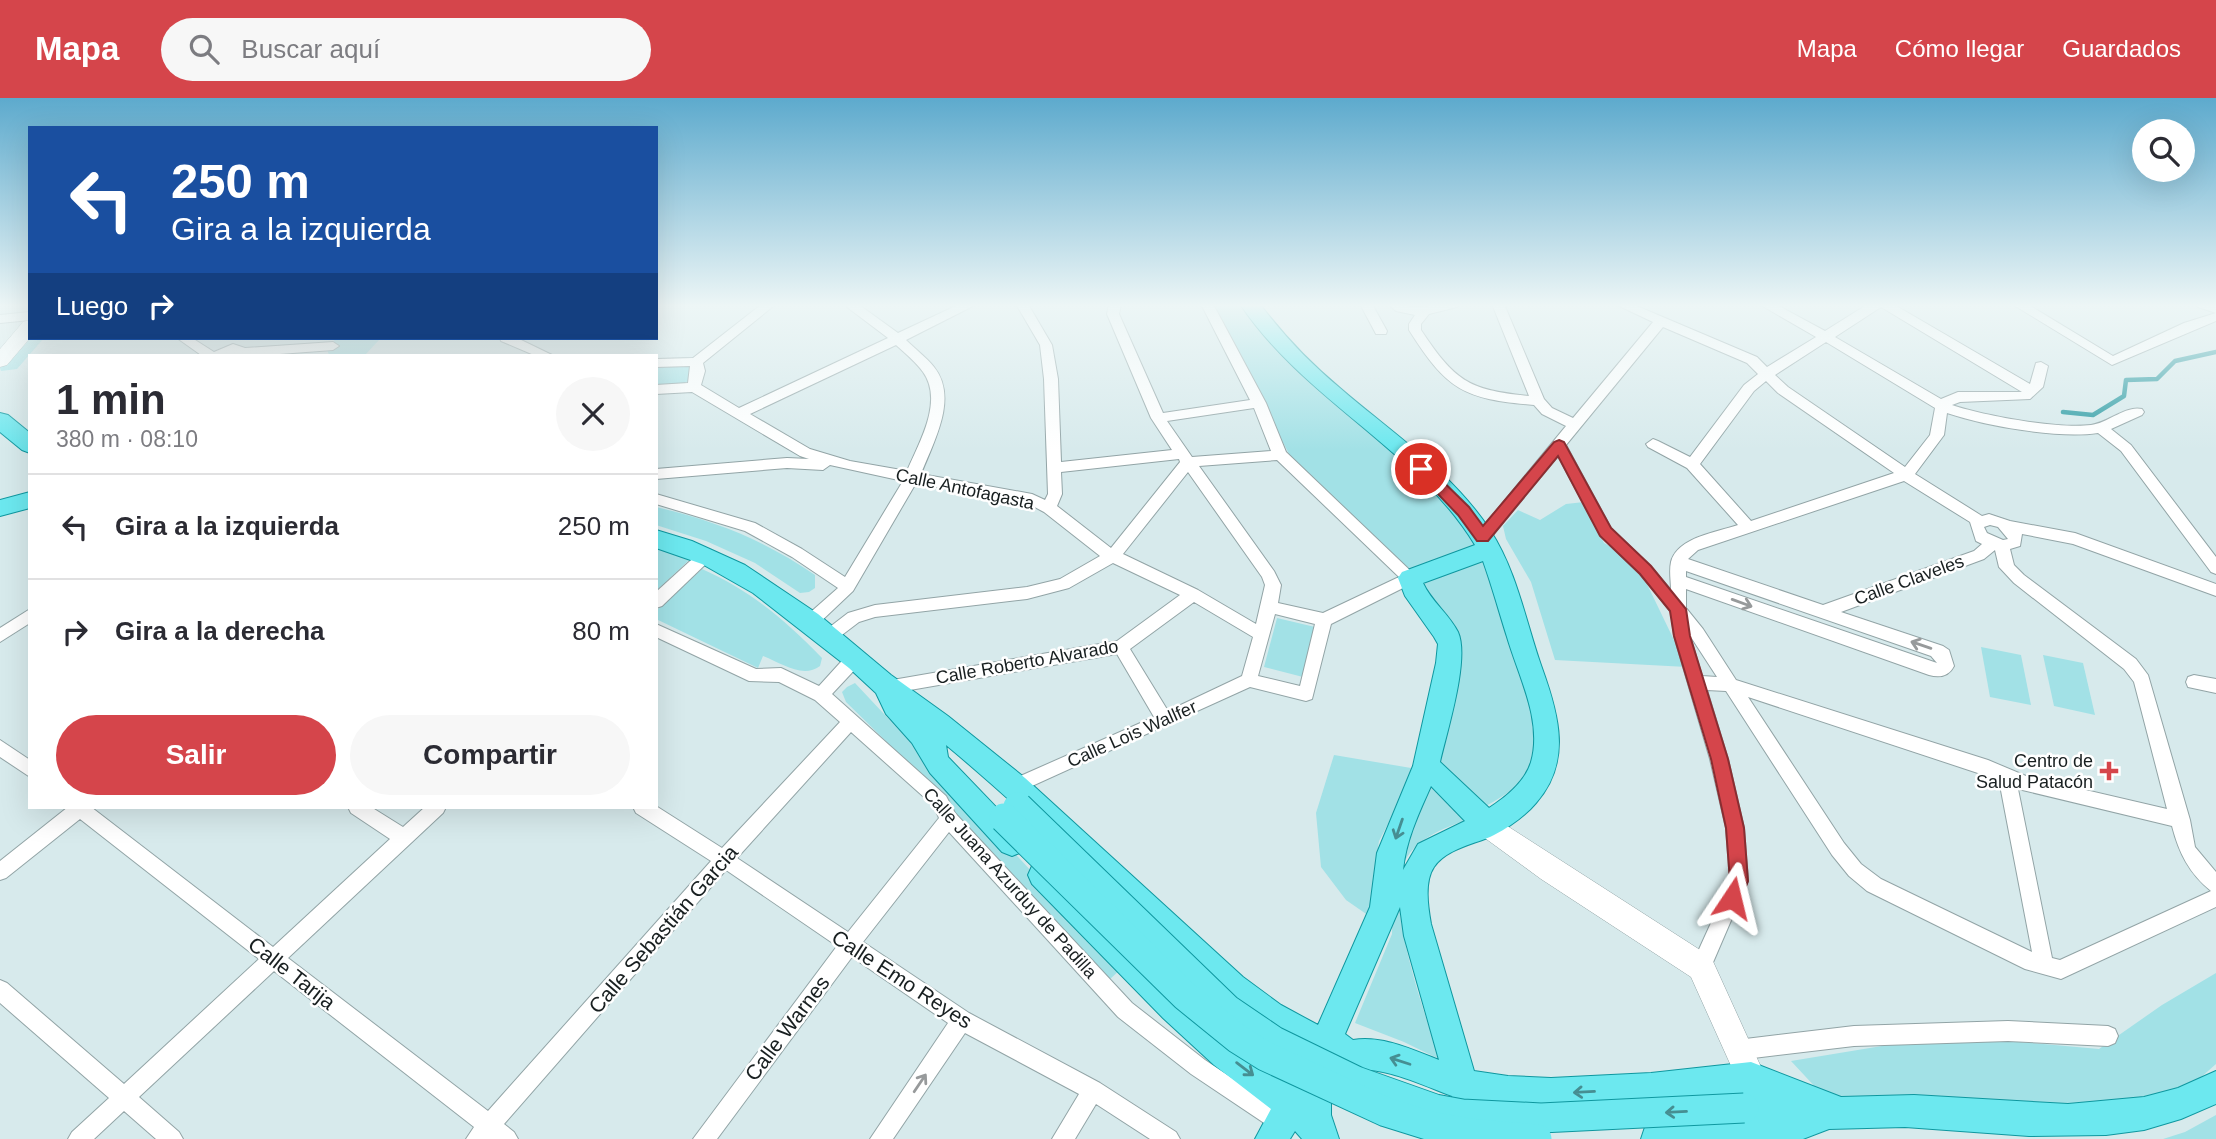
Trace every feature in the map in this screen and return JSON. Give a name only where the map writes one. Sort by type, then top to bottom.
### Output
[{"type":"main road","points":[[1292,353],[1439,484],[1486,543],[1544,718],[1547,748],[1542,773],[1522,800],[1487,825],[1453,838],[1427,854],[1418,868],[1414,887],[1415,918],[1422,948],[1473,1108],[1477,1139]]},
{"type":"main road","points":[[0,420],[28,443]]},
{"type":"main road","points":[[0,508],[28,501]]},
{"type":"main road","points":[[658,540],[705,556],[757,583],[819,629],[887,687],[895,706],[932,732],[1012,803],[1262,1013],[1301,1096],[1315,1115],[1324,1138]]},
{"type":"main road","points":[[1352,1013],[1388,937],[1385,907],[1391,853],[1400,825],[1426,766],[1449,663],[1450,644],[1445,632],[1413,589],[1410,578],[1486,543]]},
{"type":"main road","points":[[932,732],[939,765],[1112,947],[1225,1054],[1301,1096]]},
{"type":"main road","points":[[1426,766],[1444,779],[1487,825],[1550,870],[1701,967],[1747,1093]]},
{"type":"main road","points":[[1012,803],[1227,1009],[1274,1041],[1356,1081],[1435,1109],[1462,1114],[1541,1118],[1747,1093],[1841,1113]]},
{"type":"main road","points":[[1012,803],[1185,996],[1238,1040],[1265,1056],[1386,1112],[1432,1126],[1469,1133],[1537,1139]]},
{"type":"main road","points":[[1301,1096],[1385,907]]},
{"type":"main road","points":[[1301,1096],[1340,1058],[1362,1054],[1397,1060],[1464,1085],[1508,1093],[1552,1094],[1651,1089],[1747,1093],[1841,1113],[1903,1111],[2049,1121],[2091,1120],[2148,1113],[2194,1099],[2216,1087]]},
{"type":"main road","points":[[1657,1139],[1747,1093]]},
{"type":"main road","points":[[1790,1139],[1841,1113]]},
{"type":"street","points":[[658,363],[696,362],[708,353]]},
{"type":"street","points":[[738,414],[869,353]]},
{"type":"street","points":[[819,629],[848,587],[912,478],[936,416],[937,390],[930,371],[912,353]]},
{"type":"street","points":[[1047,353],[1051,379],[1055,494],[1049,508]]},
{"type":"street","points":[[1130,353],[1158,418],[1269,575],[1273,585],[1249,680],[1306,694],[1324,620]]},
{"type":"street","points":[[1233,353],[1259,403],[1280,454],[1410,578],[1324,620],[1269,607]]},
{"type":"street","points":[[1429,353],[1438,367],[1452,380],[1477,394],[1538,401]]},
{"type":"street","points":[[1519,353],[1538,401],[1547,411],[1575,425]]},
{"type":"street","points":[[1486,543],[1559,445],[1635,353]]},
{"type":"street","points":[[1735,353],[1752,360],[1783,390],[1905,475],[1979,522]]},
{"type":"street","points":[[1692,464],[1749,388],[1801,353]]},
{"type":"street","points":[[1852,353],[1942,407],[1965,414],[2024,425],[2087,430],[2101,428],[2137,412]]},
{"type":"street","points":[[1966,353],[2031,391]]},
{"type":"street","points":[[2098,353],[2112,361],[2131,353]]},
{"type":"street","points":[[658,390],[694,387],[698,371],[696,362]]},
{"type":"street","points":[[1701,967],[1739,881],[1735,828],[1719,759],[1682,636],[1678,580],[1682,555],[1693,546],[1905,475],[1913,470],[1939,433],[1938,416],[1944,403],[1958,397],[2025,396],[2036,387],[2041,366]]},
{"type":"street","name":"Calle Antofagasta","points":[[694,387],[805,453],[850,466],[1032,499],[1049,508],[1100,550],[1193,594],[1262,635]]},
{"type":"street","points":[[1158,418],[1259,403]]},
{"type":"street","points":[[2101,428],[2126,448],[2216,568]]},
{"type":"street","points":[[1653,444],[1692,464],[1748,527]]},
{"type":"street","points":[[1559,445],[1606,532],[1645,570],[1697,633],[1838,849],[1855,870],[1874,885],[2032,962],[2061,970],[2216,898]]},
{"type":"street","points":[[1054,468],[1280,454]]},
{"type":"street","points":[[819,629],[875,611],[1027,593],[1064,584],[1113,556],[1185,458]]},
{"type":"street","points":[[658,474],[787,463],[850,466]]},
{"type":"street","points":[[658,500],[750,527],[797,553],[848,587]]},
{"type":"street","points":[[2216,590],[2075,539],[2008,526],[1989,519],[1976,524],[1978,532],[1997,545],[2007,567],[2019,579],[2130,664],[2142,680],[2187,850],[2199,868],[2216,885]]},
{"type":"street","points":[[1997,545],[2015,542],[2015,534],[2008,526]]},
{"type":"street","name":"Calle Claveles","points":[[1822,611],[1979,555],[1997,545]]},
{"type":"street","points":[[658,600],[705,556]]},
{"type":"street","points":[[1678,580],[1935,670],[1946,666],[1946,660],[1937,651],[1679,562]]},
{"type":"street","name":"Calle Roberto Alvarado","points":[[887,687],[1121,647],[1193,594]]},
{"type":"street","points":[[0,636],[28,616]]},
{"type":"street","name":"Calle Juana Azurduy de Padilla","points":[[658,631],[755,676],[781,675],[821,695],[940,802],[949,819],[1125,1010],[1198,1068],[1301,1096]]},
{"type":"street","points":[[1121,647],[1165,720]]},
{"type":"street","points":[[821,695],[855,658]]},
{"type":"street","name":"Calle Lois Wallfer","points":[[1012,803],[1165,720],[1249,680]]},
{"type":"street","points":[[1695,682],[1729,684],[2023,783],[2181,820]]},
{"type":"street","points":[[2194,682],[2216,686]]},
{"type":"street","name":"Calle Sebastián Garcia","points":[[483,1133],[724,859],[851,721]]},
{"type":"street","points":[[0,747],[28,768]]},
{"type":"street","points":[[2007,776],[2044,965]]},
{"type":"street","points":[[0,872],[77,809]]},
{"type":"street","name":"Calle Tarija","points":[[82,809],[274,959],[483,1133],[507,1139]]},
{"type":"street","points":[[361,809],[403,837]]},
{"type":"street","points":[[79,1139],[435,809]]},
{"type":"street","name":"Calle Emo Reyes","points":[[645,809],[962,1020],[1093,1090],[1169,1139]]},
{"type":"street","name":"Calle Warnes","points":[[704,1139],[849,945],[949,819]]},
{"type":"street","points":[[1422,948],[1420,969],[1437,1035]]},
{"type":"street","points":[[0,990],[172,1139]]},
{"type":"street","points":[[881,1139],[962,1020]]},
{"type":"street","points":[[1747,1093],[1854,1036],[2008,1031],[2108,1036]]},
{"type":"street","points":[[1063,1139],[1093,1090]]},
{"type":"shaded area","points":[[14,353],[31,353],[17,369],[1,371],[0,368]]},
{"type":"shaded area","points":[[328,353],[367,353],[366,354]]},
{"type":"shaded area","points":[[1238,353],[1294,353],[1438,491],[1476,544],[1468,553],[1410,572],[1293,462]]},
{"type":"shaded area","points":[[685,363],[691,367],[689,380],[684,384],[658,386],[658,366]]},
{"type":"shaded area","points":[[1584,502],[1604,543],[1617,550],[1646,582],[1687,667],[1555,660],[1531,582],[1506,539],[1503,526],[1518,510],[1540,520],[1566,504]]},
{"type":"shaded area","points":[[658,508],[719,525],[758,542],[815,575],[815,588],[800,593],[755,563],[706,541],[658,526]]},
{"type":"shaded area","points":[[658,549],[689,560],[658,589]]},
{"type":"shaded area","points":[[1482,556],[1538,724],[1538,741],[1536,755],[1524,778],[1505,795],[1479,810],[1437,770],[1454,667],[1417,581]]},
{"type":"shaded area","points":[[702,569],[752,597],[781,619],[822,658],[820,666],[813,670],[799,670],[763,656],[758,668],[658,620],[658,609]]},
{"type":"shaded area","points":[[1277,618],[1315,627],[1303,677],[1264,667]]},
{"type":"shaded area","points":[[1981,647],[2021,655],[2031,705],[1990,697]]},
{"type":"shaded area","points":[[2043,655],[2083,663],[2095,715],[2054,706]]},
{"type":"shaded area","points":[[855,683],[1122,968],[1109,980],[962,822],[945,799],[846,702],[842,692]]},
{"type":"shaded area","points":[[1334,755],[1417,769],[1379,841],[1373,883],[1372,918],[1346,900],[1321,867],[1316,813]]},
{"type":"shaded area","points":[[1432,784],[1472,818],[1434,834],[1417,845],[1405,861],[1400,879],[1399,903],[1409,958],[1439,1059],[1355,1023],[1392,934],[1393,864]]},
{"type":"shaded area","points":[[2216,973],[2216,1064],[2191,1086],[2104,1116],[1840,1099],[1818,1090],[1791,1061],[1894,1044],[1997,1040],[2099,1049],[2162,1005]]},
{"type":"shaded area","points":[[2216,1115],[2216,1139],[2163,1139],[2185,1132]]},
{"type":"waterway","points":[[2063,412],[2093,415],[2124,396],[2126,380],[2157,379],[2175,361],[2213,353]]},
{"type":"place","name":"Centro de Salud Patacón","points":[[2109,771]]},
{"type":"route","points":[[1421,469],[1464,511],[1483,537],[1559,445],[1606,532],[1645,570],[1678,609],[1682,636],[1719,759],[1735,828],[1739,881],[1732,898]]}]
